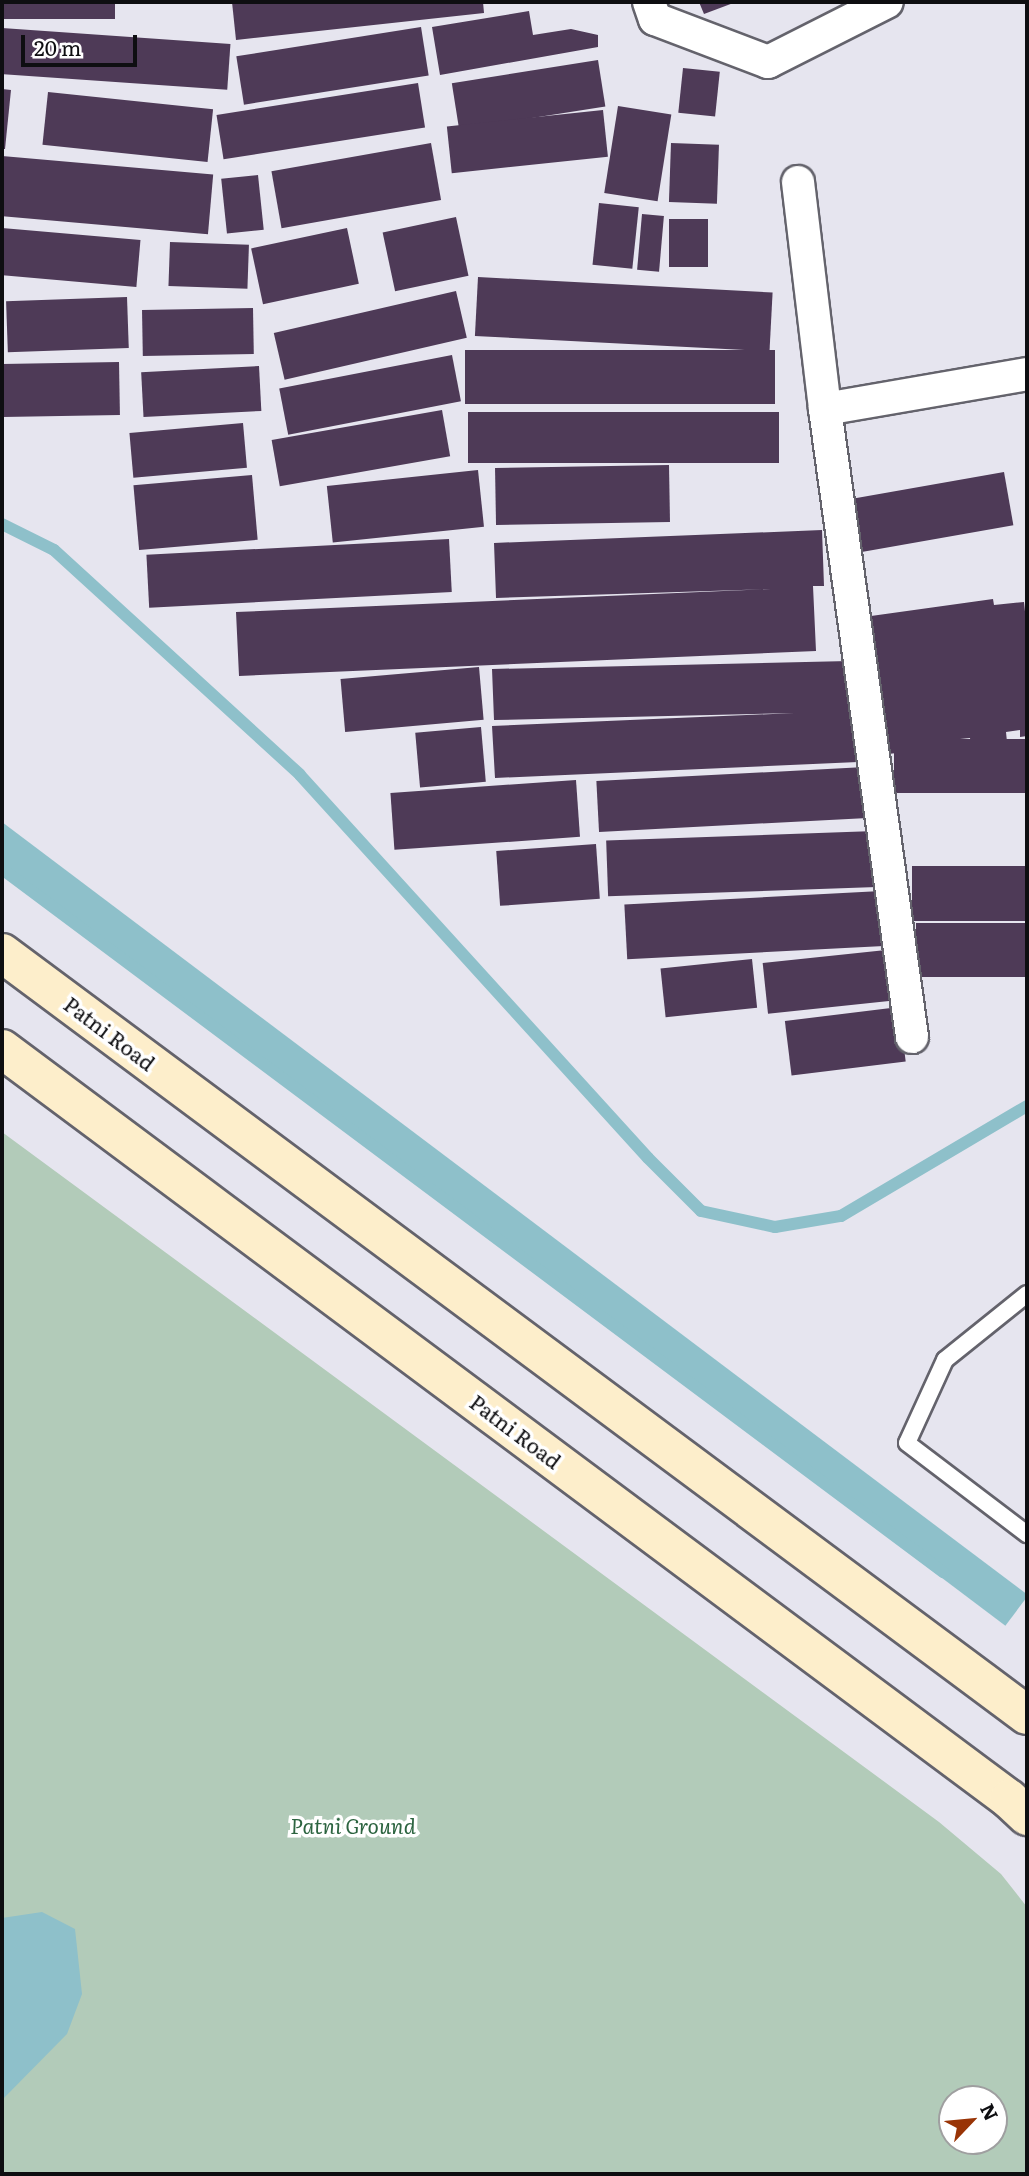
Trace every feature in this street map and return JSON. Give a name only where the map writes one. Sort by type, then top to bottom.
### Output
[{"type":"main road","name":"Patni Road","points":[[2,953],[1027,1715]]},
{"type":"main road","name":"Patni Road","points":[[2,1049],[989,1784],[1027,1816]]},
{"type":"street","points":[[649,2],[655,19],[768,62],[887,2]]},
{"type":"street","points":[[798,182],[825,409],[912,1037]]},
{"type":"street","points":[[825,409],[1027,374]]},
{"type":"lane","points":[[1027,1294],[945,1360],[907,1443],[1027,1534]]},
{"type":"green space","name":"Patni Ground","points":[[2,1132],[939,1822],[1001,1874],[1027,1907],[1027,2174],[2,2174]]},
{"type":"water","points":[[2,822],[1027,1594],[1005,1626],[2,870]]},
{"type":"water","points":[[42,1912],[75,1929],[82,1994],[67,2034],[2,2100],[2,1918]]},
{"type":"building","points":[[2,2],[115,2],[115,19],[2,19]]},
{"type":"building","points":[[232,2],[483,2],[484,13],[236,40]]},
{"type":"building","points":[[699,2],[736,2],[704,14]]},
{"type":"building","points":[[529,11],[533,35],[571,29],[598,35],[598,47],[440,75],[432,27]]},
{"type":"building","points":[[421,27],[429,75],[244,105],[236,56]]},
{"type":"building","points":[[2,28],[230,44],[227,90],[2,74]]},
{"type":"building","points":[[598,60],[605,106],[459,130],[452,83]]},
{"type":"building","points":[[683,68],[720,72],[715,117],[678,113]]},
{"type":"building","points":[[418,83],[425,127],[224,159],[217,115]]},
{"type":"building","points":[[2,89],[11,90],[5,149],[2,149]]},
{"type":"building","points":[[48,92],[213,109],[208,162],[42,145]]},
{"type":"building","points":[[618,106],[671,114],[658,201],[604,193]]},
{"type":"building","points":[[603,110],[608,157],[452,173],[447,126]]},
{"type":"building","points":[[431,143],[441,200],[282,228],[271,171]]},
{"type":"building","points":[[671,143],[719,145],[717,204],[669,202]]},
{"type":"building","points":[[2,156],[213,174],[208,234],[2,216]]},
{"type":"building","points":[[258,175],[264,230],[227,234],[221,179]]},
{"type":"building","points":[[599,203],[639,207],[632,269],[593,265]]},
{"type":"building","points":[[642,214],[664,216],[659,272],[637,270]]},
{"type":"building","points":[[456,217],[468,276],[395,291],[383,233]]},
{"type":"building","points":[[669,219],[708,219],[708,267],[669,267]]},
{"type":"building","points":[[2,228],[140,240],[136,287],[2,275]]},
{"type":"building","points":[[347,228],[359,284],[263,304],[251,248]]},
{"type":"building","points":[[170,242],[249,245],[247,289],[168,286]]},
{"type":"building","points":[[478,277],[773,292],[770,351],[475,336]]},
{"type":"building","points":[[456,291],[467,338],[285,380],[274,333]]},
{"type":"building","points":[[127,297],[129,348],[8,352],[6,301]]},
{"type":"building","points":[[253,308],[254,354],[143,356],[142,310]]},
{"type":"building","points":[[465,350],[775,350],[775,404],[465,404]]},
{"type":"building","points":[[452,355],[461,401],[288,435],[279,389]]},
{"type":"building","points":[[119,362],[120,415],[3,417],[2,364]]},
{"type":"building","points":[[259,366],[261,411],[144,417],[141,372]]},
{"type":"building","points":[[442,410],[450,456],[280,486],[272,440]]},
{"type":"building","points":[[468,412],[779,412],[779,463],[468,463]]},
{"type":"building","points":[[243,423],[247,468],[133,478],[129,433]]},
{"type":"building","points":[[669,465],[670,522],[496,525],[495,468]]},
{"type":"building","points":[[478,470],[484,527],[333,543],[327,486]]},
{"type":"building","points":[[1004,472],[1013,525],[862,552],[852,499]]},
{"type":"building","points":[[252,475],[258,540],[139,550],[133,485]]},
{"type":"building","points":[[822,530],[824,586],[813,586],[816,651],[239,676],[236,612],[771,589],[496,598],[494,543]]},
{"type":"building","points":[[449,539],[452,592],[149,608],[146,555]]},
{"type":"building","points":[[993,599],[994,605],[1024,602],[1027,631],[1027,736],[1020,737],[1020,730],[1006,732],[1007,742],[971,746],[970,738],[950,740],[951,747],[888,754],[871,616]]},
{"type":"building","points":[[849,661],[850,711],[856,711],[858,762],[495,778],[492,726],[795,713],[494,720],[492,669]]},
{"type":"building","points":[[479,667],[484,720],[345,732],[341,679]]},
{"type":"building","points":[[481,727],[486,782],[420,788],[415,733]]},
{"type":"building","points":[[894,739],[1027,739],[1027,793],[894,793]]},
{"type":"building","points":[[865,767],[868,818],[599,832],[596,781]]},
{"type":"building","points":[[576,780],[580,837],[394,850],[390,793]]},
{"type":"building","points":[[875,831],[877,887],[608,896],[606,840]]},
{"type":"building","points":[[596,844],[600,899],[500,906],[496,851]]},
{"type":"building","points":[[912,866],[1027,866],[1027,921],[912,921]]},
{"type":"building","points":[[881,891],[884,946],[627,959],[624,904]]},
{"type":"building","points":[[916,923],[1027,923],[1027,977],[916,977]]},
{"type":"building","points":[[886,950],[891,1001],[768,1014],[763,963]]},
{"type":"building","points":[[752,959],[757,1008],[666,1017],[661,969]]},
{"type":"building","points":[[899,1007],[906,1062],[792,1076],[785,1021]]},
{"type":"waterway","points":[[2,524],[54,550],[300,775],[648,1158],[701,1211],[775,1227],[841,1216],[1027,1106]]},
{"type":"waterway","points":[[2,869],[943,1572]]}]
